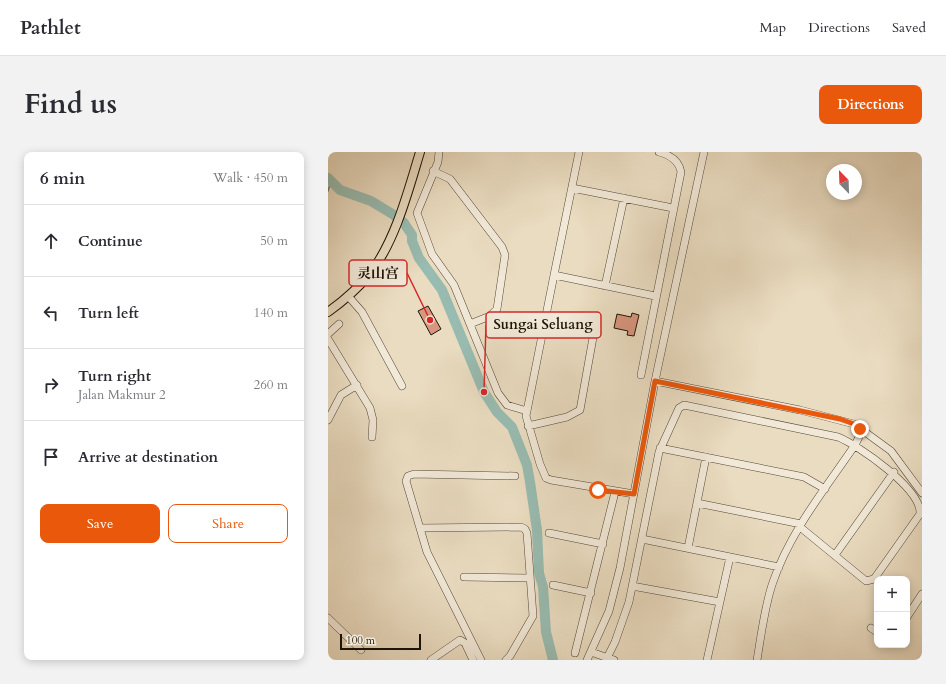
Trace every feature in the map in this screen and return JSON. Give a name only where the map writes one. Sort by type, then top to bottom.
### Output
[{"type":"main road","points":[[328,312],[348,296],[368,275],[382,254],[402,206],[420,152]]},
{"type":"street","points":[[439,152],[434,171],[416,213],[428,245],[436,261],[454,285],[502,400],[507,406],[527,411]]},
{"type":"street","points":[[579,152],[527,411],[528,426],[546,478],[615,492],[634,494]]},
{"type":"street","points":[[641,375],[680,172],[680,167],[675,160],[659,152]]},
{"type":"street","points":[[587,660],[609,611],[620,568],[655,381],[704,152]]},
{"type":"street","points":[[434,171],[450,179],[502,247],[505,255],[497,309],[490,316],[470,324]]},
{"type":"street","points":[[572,188],[673,208]]},
{"type":"street","points":[[605,286],[624,198]]},
{"type":"street","points":[[554,275],[655,296]]},
{"type":"street","points":[[348,296],[362,312],[402,386]]},
{"type":"street","points":[[328,334],[339,324]]},
{"type":"street","points":[[528,426],[567,417],[580,410],[594,332]]},
{"type":"street","points":[[328,339],[357,385],[372,414],[372,437]]},
{"type":"street","points":[[655,381],[840,419],[854,424],[891,451],[922,493]]},
{"type":"street","points":[[328,420],[341,395],[357,385]]},
{"type":"street","points":[[590,652],[609,659],[632,586],[660,448],[679,408],[684,405],[838,437],[855,446],[894,472],[920,507],[920,514],[874,579],[866,581],[800,526],[697,503]]},
{"type":"street","points":[[756,660],[772,583],[779,567],[800,526],[855,446],[859,437],[860,429]]},
{"type":"street","points":[[660,448],[804,477],[825,489]]},
{"type":"street","points":[[688,548],[706,457]]},
{"type":"street","points":[[835,555],[894,472]]},
{"type":"street","points":[[481,660],[430,560],[406,481],[408,476],[414,474],[515,476]]},
{"type":"street","points":[[575,653],[615,492]]},
{"type":"street","points":[[420,528],[525,529],[527,533],[533,616],[510,656],[506,660]]},
{"type":"street","points":[[549,533],[603,544]]},
{"type":"street","points":[[642,539],[779,567]]},
{"type":"street","points":[[709,659],[730,557]]},
{"type":"street","points":[[464,577],[530,578]]},
{"type":"street","points":[[553,584],[591,592]]},
{"type":"street","points":[[632,586],[720,602]]},
{"type":"street","points":[[910,612],[922,594]]},
{"type":"street","points":[[328,618],[361,650]]},
{"type":"street","points":[[431,660],[460,640],[465,643],[473,660]]},
{"type":"building","points":[[428,306],[441,329],[431,335],[418,311]]},
{"type":"building","points":[[632,313],[639,315],[634,336],[627,335],[628,331],[614,328],[617,314],[631,317]]},
{"type":"waterway","points":[[328,178],[340,190],[371,201],[404,223],[412,235],[412,241],[419,258],[442,290],[484,392],[497,412],[512,427],[527,465],[530,482],[537,530],[539,573],[543,587],[546,632],[553,660]]},
{"type":"waterway","points":[[328,191],[331,181]]},
{"type":"place","name":"灵山宫","points":[[430,320]]},
{"type":"place","name":"Sungai Seluang","points":[[484,392]]},
{"type":"route","points":[[598,490],[634,494],[655,381],[840,419],[854,424],[860,429]]}]
